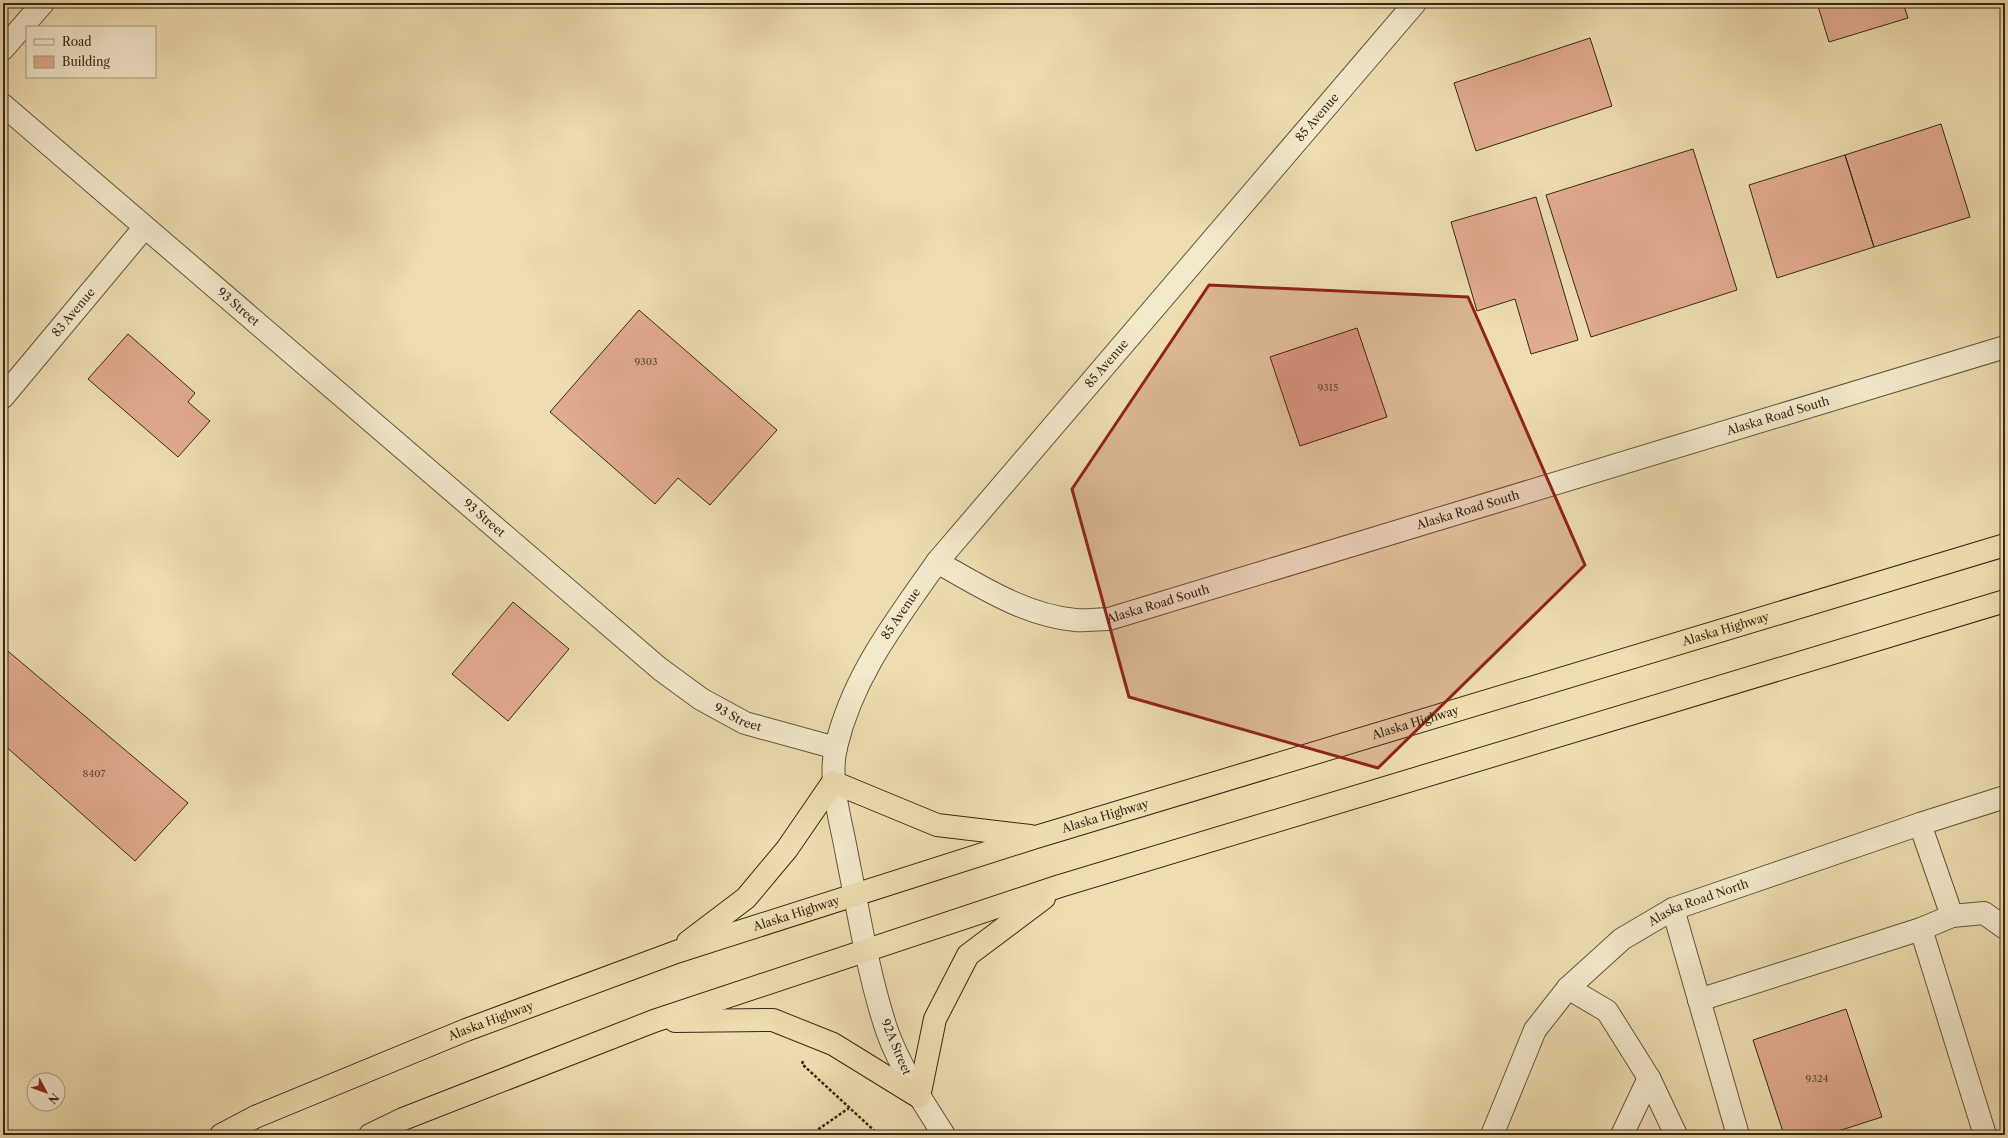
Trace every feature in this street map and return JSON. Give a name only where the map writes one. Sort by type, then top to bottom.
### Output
[{"type":"highway","name":"Alaska Highway","points":[[221,1135],[255,1117],[466,1030],[676,952],[1036,837],[2005,545]]},
{"type":"highway","points":[[370,1135],[403,1119],[654,1021],[1060,886],[2005,601]]},
{"type":"highway","points":[[676,952],[746,898],[787,849],[833,782],[936,825],[1036,837]]},
{"type":"highway","points":[[654,1021],[773,1020],[834,1044],[919,1097],[935,1019],[968,955],[1060,886]]},
{"type":"street","points":[[3,49],[43,3]]},
{"type":"street","name":"85 Avenue","points":[[836,748],[854,692],[864,670],[882,640],[937,562],[1415,3]]},
{"type":"street","name":"93 Street","points":[[3,105],[144,228],[660,669],[701,699],[745,723],[836,748]]},
{"type":"street","name":"83 Avenue","points":[[3,397],[144,228]]},
{"type":"street","name":"Alaska Road South","points":[[937,562],[999,598],[1047,614],[1076,620],[1109,619],[2005,348]]},
{"type":"street","points":[[836,748],[833,782],[855,895],[864,951]]},
{"type":"street","name":"Alaska Road North","points":[[1492,1135],[1536,1030],[1568,988],[1622,939],[1673,908],[1920,824],[2005,797]]},
{"type":"street","points":[[1920,824],[1952,916]]},
{"type":"street","points":[[1673,908],[1738,1135]]},
{"type":"street","points":[[1699,1000],[1921,929],[1952,916],[1984,913],[2005,928]]},
{"type":"street","points":[[1921,929],[1985,1135]]},
{"type":"street","name":"92A Street","points":[[864,951],[888,1032],[919,1097],[944,1135]]},
{"type":"street","points":[[1568,988],[1607,1011],[1649,1078],[1676,1135]]},
{"type":"street","points":[[1622,1135],[1649,1078]]},
{"type":"path","points":[[808,1033],[802,1064],[879,1135]]},
{"type":"path","points":[[810,1135],[848,1108]]},
{"type":"highlighted area","points":[[1209,285],[1468,297],[1585,565],[1378,768],[1129,697],[1072,489]]},
{"type":"building","points":[[1817,3],[1903,3],[1908,18],[1829,42]]},
{"type":"building","points":[[1590,38],[1612,106],[1476,151],[1454,83]]},
{"type":"building","points":[[1941,124],[1970,217],[1874,247],[1845,155]]},
{"type":"building","points":[[1693,149],[1737,290],[1591,337],[1546,195]]},
{"type":"building","points":[[1845,155],[1874,247],[1777,278],[1749,185]]},
{"type":"building","points":[[1536,197],[1578,340],[1531,354],[1515,299],[1477,311],[1451,222]]},
{"type":"building","points":[[639,310],[777,430],[710,505],[678,478],[655,504],[550,412]]},
{"type":"building","points":[[1357,328],[1387,417],[1300,446],[1270,357]]},
{"type":"building","points":[[128,334],[195,393],[188,402],[210,421],[178,457],[88,379]]},
{"type":"building","points":[[513,602],[569,649],[508,721],[452,674]]},
{"type":"building","points":[[3,647],[188,803],[135,861],[3,744]]},
{"type":"building","points":[[1846,1009],[1882,1117],[1826,1135],[1784,1135],[1753,1040]]}]
